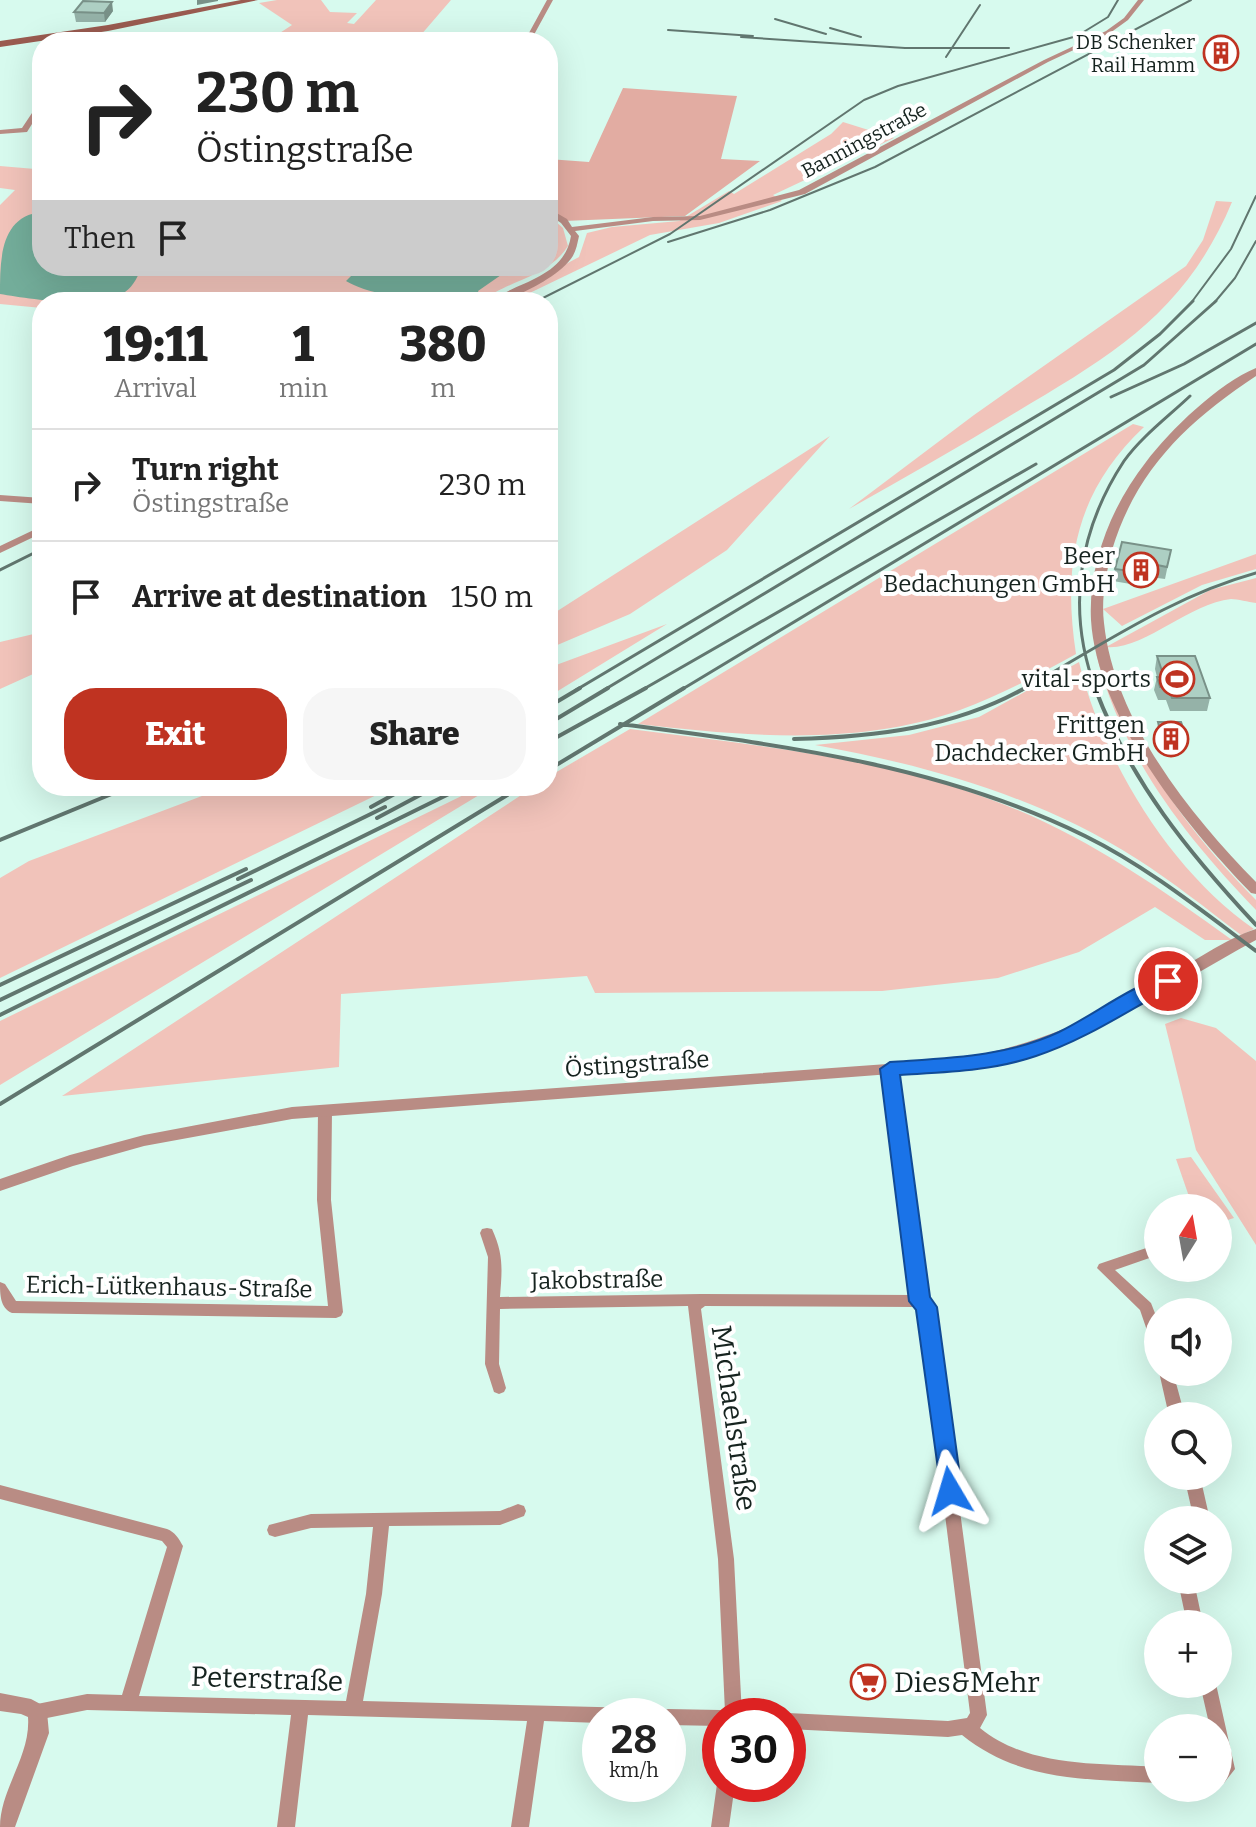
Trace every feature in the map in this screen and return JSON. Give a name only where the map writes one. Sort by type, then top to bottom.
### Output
[{"type":"main road","points":[[104,32],[254,0]]},
{"type":"main road","points":[[0,44],[32,41]]},
{"type":"street","points":[[532,32],[550,0]]},
{"type":"street","name":"Banningstraße","points":[[572,229],[653,219],[700,218],[802,192],[1046,61],[1108,32],[1126,19],[1141,0]]},
{"type":"street","points":[[0,132],[20,132],[32,120]]},
{"type":"street","points":[[558,218],[572,229],[575,242],[565,261],[558,265]]},
{"type":"street","points":[[511,292],[539,276]]},
{"type":"street","points":[[1256,371],[1183,425],[1149,459],[1113,526],[1099,582],[1098,610],[1103,649],[1142,744],[1205,836],[1256,890]]},
{"type":"street","points":[[0,498],[32,500]]},
{"type":"street","points":[[0,550],[32,534]]},
{"type":"street","name":"Östingstraße","points":[[0,1185],[213,1125],[325,1111],[980,1062],[1030,1051],[1088,1025],[1256,934]]},
{"type":"street","points":[[806,1722],[965,1727],[976,1721],[979,1707],[926,1307],[920,1301],[890,1069]]},
{"type":"street","name":"Erich-Lütkenhaus-Straße","points":[[0,1288],[12,1307],[336,1312],[323,1198],[325,1111]]},
{"type":"street","name":"Jakobstraße","points":[[487,1233],[495,1257],[492,1364],[499,1388]]},
{"type":"street","points":[[1144,1254],[1104,1268],[1144,1305]]},
{"type":"street","name":"Michaelstraße","points":[[733,1698],[726,1559],[694,1308],[701,1300],[920,1301]]},
{"type":"street","name":"Jakobstraße","points":[[493,1303],[701,1300]]},
{"type":"street","points":[[0,1492],[167,1536],[175,1546],[128,1703]]},
{"type":"street","points":[[275,1530],[311,1521],[500,1518],[518,1511]]},
{"type":"street","points":[[353,1710],[374,1594],[382,1520]]},
{"type":"street","name":"Peterstraße","points":[[0,1702],[24,1705],[37,1712],[87,1702],[582,1715]]},
{"type":"street","points":[[286,1827],[300,1709]]},
{"type":"street","points":[[5,1827],[39,1733],[37,1712]]},
{"type":"street","points":[[520,1827],[537,1714]]},
{"type":"street","points":[[965,1727],[997,1754],[1013,1760],[1057,1768],[1144,1774]]},
{"type":"street","points":[[720,1827],[723,1802]]},
{"type":"shaded area","points":[[321,0],[330,12],[357,13],[347,23],[354,24],[376,0],[451,0],[423,32],[281,32],[292,25],[259,3]]},
{"type":"shaded area","points":[[623,88],[737,96],[721,159],[760,161],[685,216],[564,221],[558,217],[558,160],[589,162]]},
{"type":"shaded area","points":[[843,122],[894,138],[773,195],[782,201],[719,223],[650,235],[532,292],[514,292],[544,276],[558,276],[558,268],[579,257],[587,233],[612,227],[679,221],[729,191],[734,194],[831,134]]},
{"type":"shaded area","points":[[0,166],[32,169],[32,276],[530,276],[496,292],[32,292],[32,307],[0,304],[0,205],[15,190],[0,188]]},
{"type":"shaded area","points":[[1216,201],[1232,202],[1213,241],[1192,274],[1142,328],[1049,393],[849,509],[974,415],[1186,266],[1203,240]]},
{"type":"shaded area","points":[[32,214],[32,276],[138,276],[136,280],[125,292],[32,292],[32,298],[0,294],[5,242],[10,231]]},
{"type":"shaded area","points":[[558,224],[563,228],[568,246],[558,258]]},
{"type":"shaded area","points":[[351,276],[500,276],[478,292],[374,292],[346,281]]},
{"type":"shaded area","points":[[1133,424],[1144,427],[1121,451],[1103,477],[1079,530],[1071,589],[1076,654],[960,710],[921,722],[881,729],[841,734],[759,735],[638,724]]},
{"type":"shaded area","points":[[830,436],[727,550],[630,614],[558,645],[558,611]]},
{"type":"shaded area","points":[[1256,554],[1256,569],[1202,585],[1122,626],[1103,609]]},
{"type":"shaded area","points":[[1256,578],[1256,603],[1231,599],[1215,602],[1135,642],[1106,647],[1210,590]]},
{"type":"shaded area","points":[[667,624],[558,691],[558,664]]},
{"type":"shaded area","points":[[32,634],[32,675],[0,689],[0,642]]},
{"type":"shaded area","points":[[1096,653],[1128,724],[1162,786],[1204,842],[1256,900],[1256,910],[1204,853],[1158,792],[1121,726]]},
{"type":"shaded area","points":[[1079,662],[1104,736],[1144,810],[1194,876],[1223,905],[1254,929],[1241,935],[1137,859],[1100,837],[1022,801],[941,774],[815,745],[909,735],[979,717]]},
{"type":"shaded area","points":[[630,729],[813,754],[904,773],[992,800],[1056,828],[1146,880],[1232,940],[1205,940],[1155,907],[1079,952],[998,978],[882,991],[595,993],[587,976],[341,994],[339,1067],[62,1096],[520,796],[558,796],[558,771]]},
{"type":"shaded area","points":[[202,796],[374,796],[0,978],[0,878],[29,861]]},
{"type":"shaded area","points":[[461,796],[477,796],[0,1085],[0,1021]]},
{"type":"shaded area","points":[[1181,1018],[1216,1028],[1256,1061],[1256,1245],[1232,1207],[1232,1194],[1224,1194],[1196,1150],[1165,1024]]},
{"type":"shaded area","points":[[1191,1157],[1217,1194],[1188,1194],[1176,1159]]},
{"type":"building","points":[[83,1],[112,2],[104,13],[74,12]]},
{"type":"building","points":[[1122,542],[1171,550],[1167,567],[1152,564],[1150,574],[1115,569]]},
{"type":"building","points":[[1157,656],[1195,656],[1210,698],[1172,698],[1168,687],[1160,687],[1157,677],[1164,677]]},
{"type":"building","points":[[1158,722],[1181,722],[1187,739],[1163,739]]},
{"type":"railway","points":[[555,292],[670,234],[864,100],[898,86],[1077,36],[1108,17],[1118,0]]},
{"type":"railway","points":[[668,242],[770,210],[875,167],[1191,0]]},
{"type":"railway","points":[[952,48],[980,5]]},
{"type":"railway","points":[[775,19],[826,34]]},
{"type":"railway","points":[[830,28],[861,37]]},
{"type":"railway","points":[[668,30],[753,36]]},
{"type":"railway","points":[[741,37],[905,48],[952,48]]},
{"type":"railway","points":[[946,57],[952,48]]},
{"type":"railway","points":[[952,48],[1009,48]]},
{"type":"railway","points":[[1191,303],[1231,249],[1256,196]]},
{"type":"railway","points":[[1215,302],[1235,278],[1256,241]]},
{"type":"railway","points":[[604,690],[1144,365],[1215,302]]},
{"type":"railway","points":[[576,690],[1114,370],[1160,334],[1191,303]]},
{"type":"railway","points":[[1111,397],[1184,364],[1256,323]]},
{"type":"railway","points":[[681,690],[1256,344]]},
{"type":"railway","points":[[1085,653],[1081,631],[1082,572],[1096,515],[1108,488],[1131,452],[1190,396]]},
{"type":"railway","points":[[642,690],[1036,464]]},
{"type":"railway","points":[[0,570],[32,554]]},
{"type":"railway","points":[[1085,653],[1164,609],[1256,573]]},
{"type":"railway","points":[[1022,690],[1085,653]]},
{"type":"railway","points":[[1085,653],[1096,690]]},
{"type":"railway","points":[[558,701],[580,688]]},
{"type":"railway","points":[[558,718],[608,688]]},
{"type":"railway","points":[[558,736],[646,688]]},
{"type":"railway","points":[[624,724],[684,688]]},
{"type":"railway","points":[[794,739],[854,736],[913,728],[970,713],[1025,688]]},
{"type":"railway","points":[[1095,688],[1109,722],[1144,785],[1185,843],[1256,925]]},
{"type":"railway","points":[[558,764],[624,724]]},
{"type":"railway","points":[[624,724],[739,740],[857,761],[916,774],[1030,811],[1130,861],[1256,951]]},
{"type":"railway","points":[[0,840],[107,796]]},
{"type":"railway","points":[[371,807],[391,796]]},
{"type":"railway","points":[[377,818],[418,796]]},
{"type":"railway","points":[[0,1015],[445,796]]},
{"type":"railway","points":[[0,1104],[506,796]]},
{"type":"railway","points":[[238,879],[385,807]]},
{"type":"railway","points":[[0,985],[246,869]]},
{"type":"railway","points":[[0,1000],[251,880]]},
{"type":"place","name":"DB Schenker Rail Hamm","points":[[1221,53]]},
{"type":"place","name":"Beer Bedachungen GmbH","points":[[1141,570]]},
{"type":"place","name":"vital-sports","points":[[1177,679]]},
{"type":"place","name":"Frittgen Dachdecker GmbH","points":[[1171,739]]},
{"type":"place","name":"Dies&Mehr","points":[[868,1682]]},
{"type":"route","points":[[950,1491],[926,1307],[920,1301],[890,1069],[980,1062],[1030,1051],[1064,1037],[1168,981]]}]
